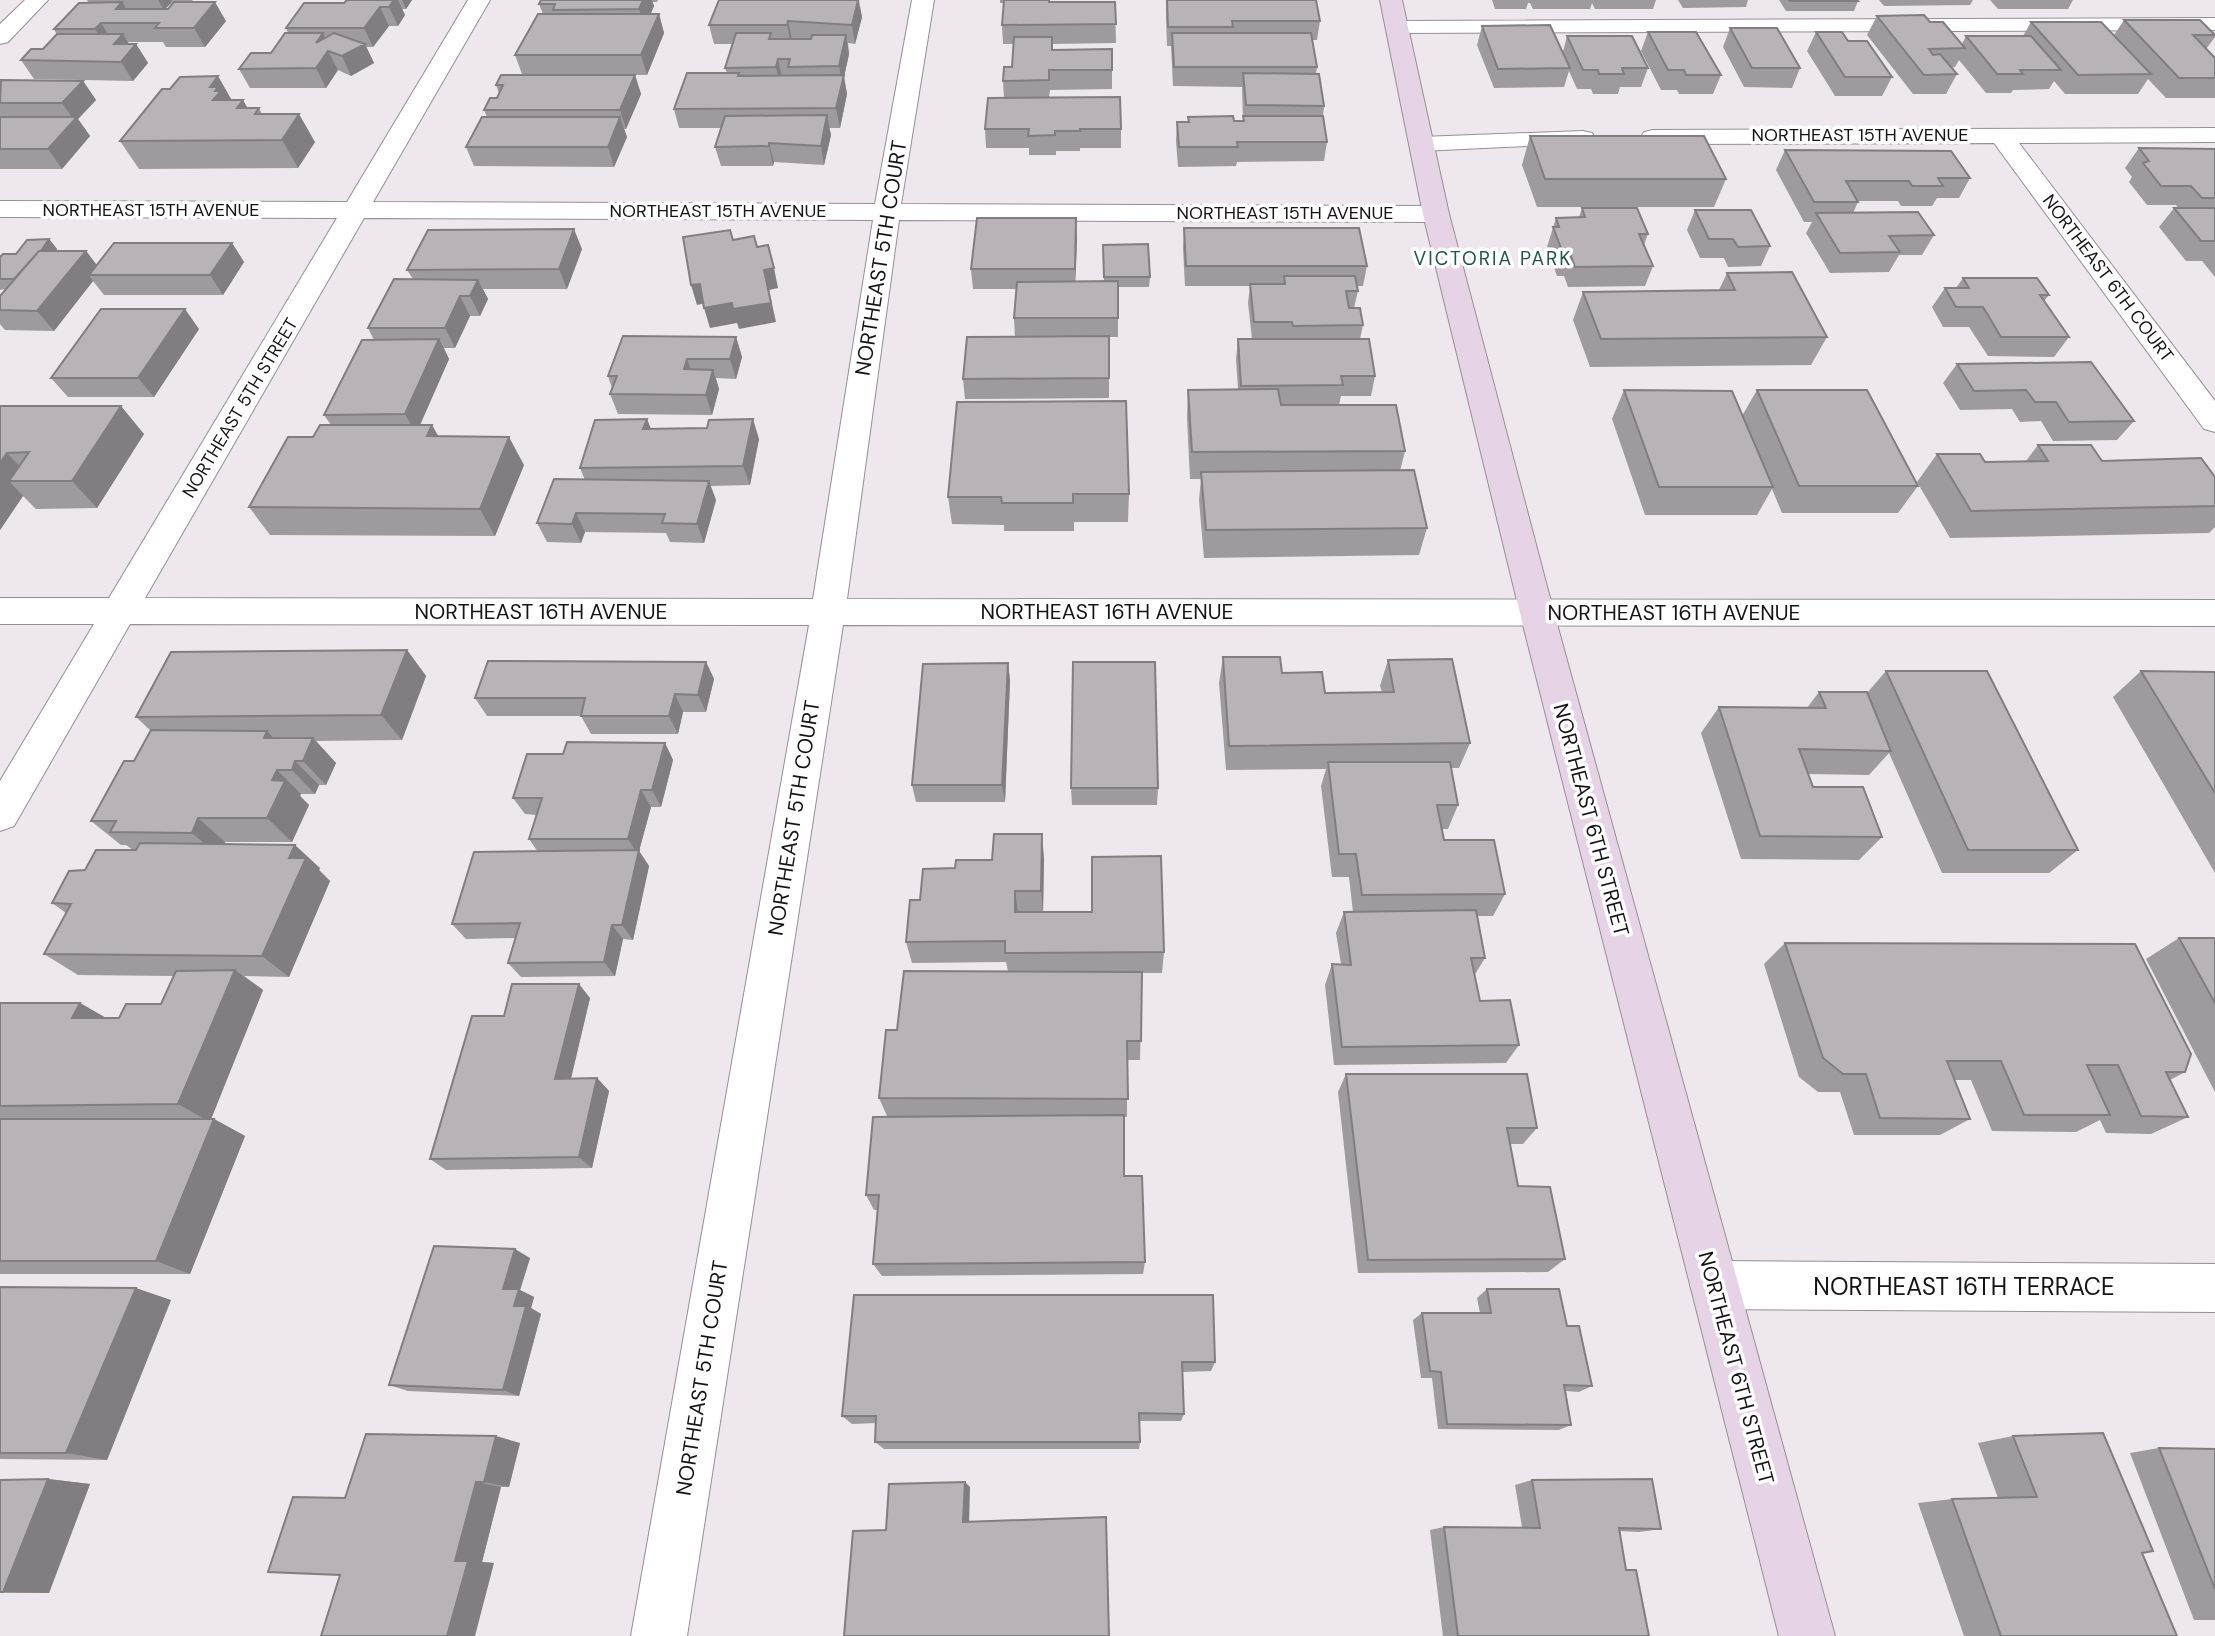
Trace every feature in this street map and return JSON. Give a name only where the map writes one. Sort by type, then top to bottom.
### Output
[{"type":"street","points":[[0,37],[37,0]]},
{"type":"street","name":"NORTHEAST 5TH STREET","points":[[0,815],[480,0]]},
{"type":"street","name":"NORTHEAST 5TH COURT","points":[[659,1636],[828,612],[887,212],[923,0]]},
{"type":"street","name":"NORTHEAST 6TH STREET","points":[[1391,0],[1436,214],[1537,613],[1807,1636]]},
{"type":"street","name":"NORTHEAST 6TH COURT","points":[[2000,135],[2215,422]]},
{"type":"street","name":"NORTHEAST 15TH AVENUE","points":[[1420,144],[1474,140],[1618,138],[2215,135]]},
{"type":"street","name":"NORTHEAST 15TH AVENUE","points":[[0,209],[1436,214]]},
{"type":"street","name":"NORTHEAST 16TH AVENUE","points":[[0,611],[2215,613]]},
{"type":"street","name":"NORTHEAST 16TH TERRACE","points":[[1714,1285],[2215,1287]]},
{"type":"lane","points":[[1397,27],[2215,23]]},
{"type":"building","points":[[347,0],[394,0],[389,7],[380,7],[364,28],[286,28],[304,3],[344,3]]},
{"type":"building","points":[[541,0],[643,0],[639,9],[553,10],[555,4],[539,4]]},
{"type":"building","points":[[719,0],[858,0],[852,25],[788,21],[787,25],[709,25]]},
{"type":"building","points":[[1004,0],[1115,2],[1116,24],[1002,25]]},
{"type":"building","points":[[1167,0],[1316,0],[1320,21],[1232,21],[1233,27],[1168,27]]},
{"type":"building","points":[[1857,0],[1858,1],[1790,1]]},
{"type":"building","points":[[122,2],[116,9],[168,9],[174,2],[215,2],[194,28],[155,28],[159,23],[101,23],[95,29],[54,29],[79,3]]},
{"type":"building","points":[[538,14],[659,14],[641,55],[515,55]]},
{"type":"building","points":[[1924,15],[1930,22],[1943,22],[1965,48],[1929,49],[1933,55],[1940,54],[1957,74],[1924,75],[1877,16]]},
{"type":"building","points":[[2124,20],[2200,20],[2215,35],[2193,35],[2215,58],[2215,78],[2179,78]]},
{"type":"building","points":[[2031,22],[2101,22],[2151,74],[2078,75]]},
{"type":"building","points":[[1550,25],[1570,68],[1498,69],[1482,26]]},
{"type":"building","points":[[1730,28],[1777,28],[1800,68],[1752,68]]},
{"type":"building","points":[[1648,32],[1696,32],[1721,75],[1686,75],[1684,70],[1668,70]]},
{"type":"building","points":[[1816,32],[1842,32],[1848,41],[1867,41],[1892,77],[1845,77]]},
{"type":"building","points":[[285,33],[323,33],[316,43],[334,33],[365,44],[342,56],[328,51],[316,68],[239,69],[251,53],[271,53]]},
{"type":"building","points":[[736,33],[771,33],[769,39],[811,39],[812,35],[846,35],[839,66],[788,67],[790,59],[778,59],[776,67],[725,68]]},
{"type":"building","points":[[1172,33],[1311,33],[1317,67],[1174,67]]},
{"type":"building","points":[[57,34],[123,34],[114,44],[136,44],[121,62],[21,60],[31,49],[43,49]]},
{"type":"building","points":[[1567,36],[1632,36],[1648,68],[1622,68],[1624,74],[1599,74],[1598,70],[1583,70]]},
{"type":"building","points":[[1966,36],[2031,36],[2061,70],[2020,70],[2023,74],[1997,74]]},
{"type":"building","points":[[1014,37],[1052,37],[1052,50],[1112,49],[1112,70],[1049,70],[1049,80],[1003,81],[1004,67],[1012,67]]},
{"type":"building","points":[[687,73],[739,73],[738,76],[844,75],[836,108],[674,109]]},
{"type":"building","points":[[1243,73],[1319,74],[1324,106],[1246,105]]},
{"type":"building","points":[[501,75],[635,75],[620,110],[484,110],[490,98],[497,98],[503,85],[496,85]]},
{"type":"building","points":[[218,76],[210,87],[218,87],[215,91],[221,91],[213,100],[243,100],[237,108],[259,108],[255,114],[299,114],[282,140],[120,141],[162,89],[170,89],[180,77]]},
{"type":"building","points":[[1,80],[83,81],[62,103],[0,103]]},
{"type":"building","points":[[1120,97],[1121,129],[1080,129],[1055,131],[1055,135],[1028,136],[1029,129],[985,129],[988,98]]},
{"type":"building","points":[[827,115],[821,146],[769,143],[769,146],[715,147],[725,116]]},
{"type":"building","points":[[1233,116],[1234,121],[1244,121],[1243,116],[1323,116],[1327,142],[1237,142],[1238,147],[1179,147],[1177,122],[1189,122],[1188,117]]},
{"type":"building","points":[[0,117],[77,117],[48,149],[0,149]]},
{"type":"building","points":[[482,117],[620,117],[608,147],[466,147]]},
{"type":"building","points":[[1530,136],[1704,136],[1726,179],[1545,179]]},
{"type":"building","points":[[2139,148],[2215,149],[2215,198],[2202,198],[2191,186],[2161,186],[2143,163],[2149,161]]},
{"type":"building","points":[[1785,150],[1951,151],[1970,178],[1938,178],[1943,186],[1912,186],[1909,181],[1846,181],[1858,202],[1814,202]]},
{"type":"building","points":[[1582,208],[1637,208],[1648,234],[1639,234],[1653,266],[1575,267],[1571,256],[1564,256],[1553,227],[1559,227],[1556,218],[1585,217]]},
{"type":"building","points":[[2174,208],[2215,208],[2215,241],[2201,241]]},
{"type":"building","points":[[1695,210],[1751,210],[1770,246],[1738,247],[1733,239],[1709,239]]},
{"type":"building","points":[[1918,212],[1934,235],[1889,236],[1900,252],[1840,253],[1816,213]]},
{"type":"building","points":[[977,218],[1076,218],[1075,269],[971,269]]},
{"type":"building","points":[[1184,228],[1359,228],[1367,266],[1186,266]]},
{"type":"building","points":[[574,229],[559,269],[407,270],[428,230]]},
{"type":"building","points":[[730,230],[733,240],[754,236],[757,247],[768,245],[774,268],[764,270],[771,303],[733,309],[732,303],[704,308],[700,284],[691,285],[683,237]]},
{"type":"building","points":[[49,239],[14,279],[0,279],[0,257],[3,254],[16,254],[27,240]]},
{"type":"building","points":[[114,243],[232,243],[210,275],[89,275]]},
{"type":"building","points":[[1148,244],[1150,277],[1104,277],[1103,245]]},
{"type":"building","points":[[39,251],[86,251],[37,311],[0,310],[0,296]]},
{"type":"building","points":[[1792,272],[1827,337],[1601,339],[1583,292],[1735,290],[1727,273]]},
{"type":"building","points":[[1284,276],[1355,276],[1358,291],[1346,291],[1349,308],[1360,308],[1363,325],[1293,326],[1292,322],[1254,322],[1250,284],[1285,284]]},
{"type":"building","points":[[1963,278],[2037,278],[2049,295],[2040,295],[2069,337],[2001,337],[1983,307],[1956,307],[1945,288],[1969,288]]},
{"type":"building","points":[[394,279],[478,280],[470,296],[460,296],[445,328],[368,328]]},
{"type":"building","points":[[1118,281],[1118,318],[1014,318],[1017,282]]},
{"type":"building","points":[[101,309],[185,309],[138,378],[51,378]]},
{"type":"building","points":[[623,336],[736,337],[730,359],[687,359],[684,369],[713,370],[706,395],[610,394],[617,376],[608,376]]},
{"type":"building","points":[[1109,336],[1109,378],[963,379],[967,337]]},
{"type":"building","points":[[439,339],[405,414],[324,415],[362,340]]},
{"type":"building","points":[[1238,339],[1369,339],[1375,376],[1341,376],[1343,385],[1241,386]]},
{"type":"building","points":[[2091,362],[2134,421],[2069,422],[2056,402],[2035,402],[2026,390],[1974,391],[1957,364]]},
{"type":"building","points":[[1278,389],[1281,405],[1396,405],[1405,451],[1192,452],[1188,390]]},
{"type":"building","points":[[1624,390],[1732,391],[1773,487],[1659,487]]},
{"type":"building","points":[[1757,390],[1867,390],[1918,486],[1799,486]]},
{"type":"building","points":[[1126,401],[1129,494],[1073,494],[1073,503],[1002,503],[1001,497],[948,497],[957,402]]},
{"type":"building","points":[[0,406],[121,406],[72,481],[9,481],[29,452],[7,453],[0,463]]},
{"type":"building","points":[[647,419],[643,429],[707,428],[709,420],[753,419],[743,466],[580,468],[595,420]]},
{"type":"building","points":[[320,425],[432,425],[427,436],[509,437],[480,509],[249,507],[288,437],[313,437]]},
{"type":"building","points":[[2038,445],[2091,445],[2102,461],[2201,458],[2215,477],[2215,506],[1971,511],[1937,454],[1980,454],[1985,462],[2048,461]]},
{"type":"building","points":[[1414,470],[1427,528],[1206,530],[1201,472]]},
{"type":"building","points":[[554,479],[709,481],[697,524],[662,523],[665,514],[576,513],[572,524],[537,523]]},
{"type":"building","points":[[407,650],[381,715],[136,717],[171,652]]},
{"type":"building","points":[[1223,657],[1280,657],[1282,673],[1322,672],[1325,693],[1394,692],[1388,660],[1452,659],[1470,743],[1229,746]]},
{"type":"building","points":[[488,661],[706,662],[698,695],[675,694],[669,716],[581,716],[585,698],[475,698]]},
{"type":"building","points":[[1073,662],[1155,662],[1158,788],[1071,788]]},
{"type":"building","points":[[1008,663],[1002,785],[912,785],[923,664]]},
{"type":"building","points":[[1886,671],[1987,671],[2078,850],[1968,850]]},
{"type":"building","points":[[2141,671],[2215,672],[2215,793]]},
{"type":"building","points":[[1819,692],[1867,692],[1891,751],[1799,749],[1813,787],[1863,787],[1882,837],[1760,836],[1719,707],[1826,708]]},
{"type":"building","points":[[151,730],[267,731],[264,738],[313,738],[303,761],[295,761],[292,770],[277,770],[272,780],[285,781],[267,818],[198,818],[192,833],[110,832],[116,821],[91,821],[124,761],[134,761]]},
{"type":"building","points":[[567,742],[665,743],[652,790],[641,790],[628,839],[529,839],[542,798],[513,798],[527,754],[563,754]]},
{"type":"building","points":[[1328,762],[1450,762],[1458,805],[1437,805],[1444,840],[1494,840],[1505,894],[1362,895],[1356,854],[1339,854]]},
{"type":"building","points":[[994,834],[1042,834],[1041,891],[1015,891],[1015,912],[1092,912],[1092,857],[1161,856],[1164,952],[1005,953],[1005,941],[906,942],[910,900],[920,900],[923,869],[955,868],[956,860],[992,860]]},
{"type":"building","points":[[140,843],[295,845],[289,858],[306,858],[262,956],[44,954],[71,904],[52,903],[69,871],[85,870],[96,850],[136,850]]},
{"type":"building","points":[[639,850],[622,925],[612,925],[604,962],[508,963],[520,923],[452,924],[474,852]]},
{"type":"building","points":[[1476,910],[1485,958],[1471,958],[1480,1001],[1510,1000],[1519,1045],[1342,1047],[1332,964],[1351,965],[1344,912]]},
{"type":"building","points":[[2179,938],[2215,938],[2215,1003]]},
{"type":"building","points":[[1785,943],[2135,944],[2191,1054],[2185,1072],[2166,1072],[2188,1117],[2141,1116],[2118,1065],[2087,1065],[2110,1115],[2024,1115],[2001,1061],[1947,1061],[1970,1119],[1880,1118],[1866,1074],[1843,1074],[1823,1058]]},
{"type":"building","points":[[235,970],[178,1104],[0,1106],[0,1003],[80,1003],[72,1018],[119,1018],[126,1004],[161,1004],[176,971]]},
{"type":"building","points":[[904,971],[1142,972],[1141,1041],[1127,1041],[1128,1099],[879,1098],[886,1030],[897,1030]]},
{"type":"building","points":[[512,984],[579,984],[555,1079],[597,1078],[579,1157],[430,1159],[472,1016],[504,1016]]},
{"type":"building","points":[[1346,1074],[1527,1074],[1537,1128],[1507,1128],[1518,1186],[1550,1187],[1565,1259],[1368,1260]]},
{"type":"building","points":[[1124,1115],[1124,1176],[1142,1176],[1145,1262],[873,1264],[879,1195],[866,1195],[873,1117]]},
{"type":"building","points":[[0,1119],[214,1119],[156,1261],[0,1261]]},
{"type":"building","points":[[434,1246],[515,1249],[503,1289],[519,1289],[514,1306],[526,1306],[503,1390],[389,1385]]},
{"type":"building","points":[[0,1287],[136,1288],[66,1453],[0,1453]]},
{"type":"building","points":[[1487,1289],[1559,1289],[1567,1326],[1579,1326],[1592,1386],[1564,1385],[1571,1425],[1447,1424],[1441,1372],[1430,1371],[1422,1313],[1491,1313]]},
{"type":"building","points":[[854,1295],[1213,1295],[1215,1362],[1182,1362],[1184,1414],[1139,1413],[1140,1442],[875,1442],[876,1416],[842,1416]]},
{"type":"building","points":[[2103,1433],[2153,1551],[2142,1553],[2177,1636],[2001,1636],[1952,1499],[2037,1497],[2013,1436]]},
{"type":"building","points":[[366,1434],[496,1436],[484,1482],[476,1482],[455,1561],[468,1561],[447,1636],[321,1636],[340,1575],[268,1572],[293,1497],[345,1498]]},
{"type":"building","points":[[2159,1448],[2215,1449],[2215,1589]]},
{"type":"building","points":[[48,1479],[3,1592],[0,1592],[0,1480]]},
{"type":"building","points":[[1652,1479],[1661,1529],[1619,1528],[1626,1570],[1636,1570],[1649,1636],[1458,1636],[1444,1527],[1540,1528],[1532,1480]]},
{"type":"building","points":[[965,1482],[963,1522],[1106,1517],[1109,1636],[844,1636],[853,1531],[886,1530],[889,1484]]},
{"type":"district","name":"VICTORIA PARK","points":[[1493,258]]}]
